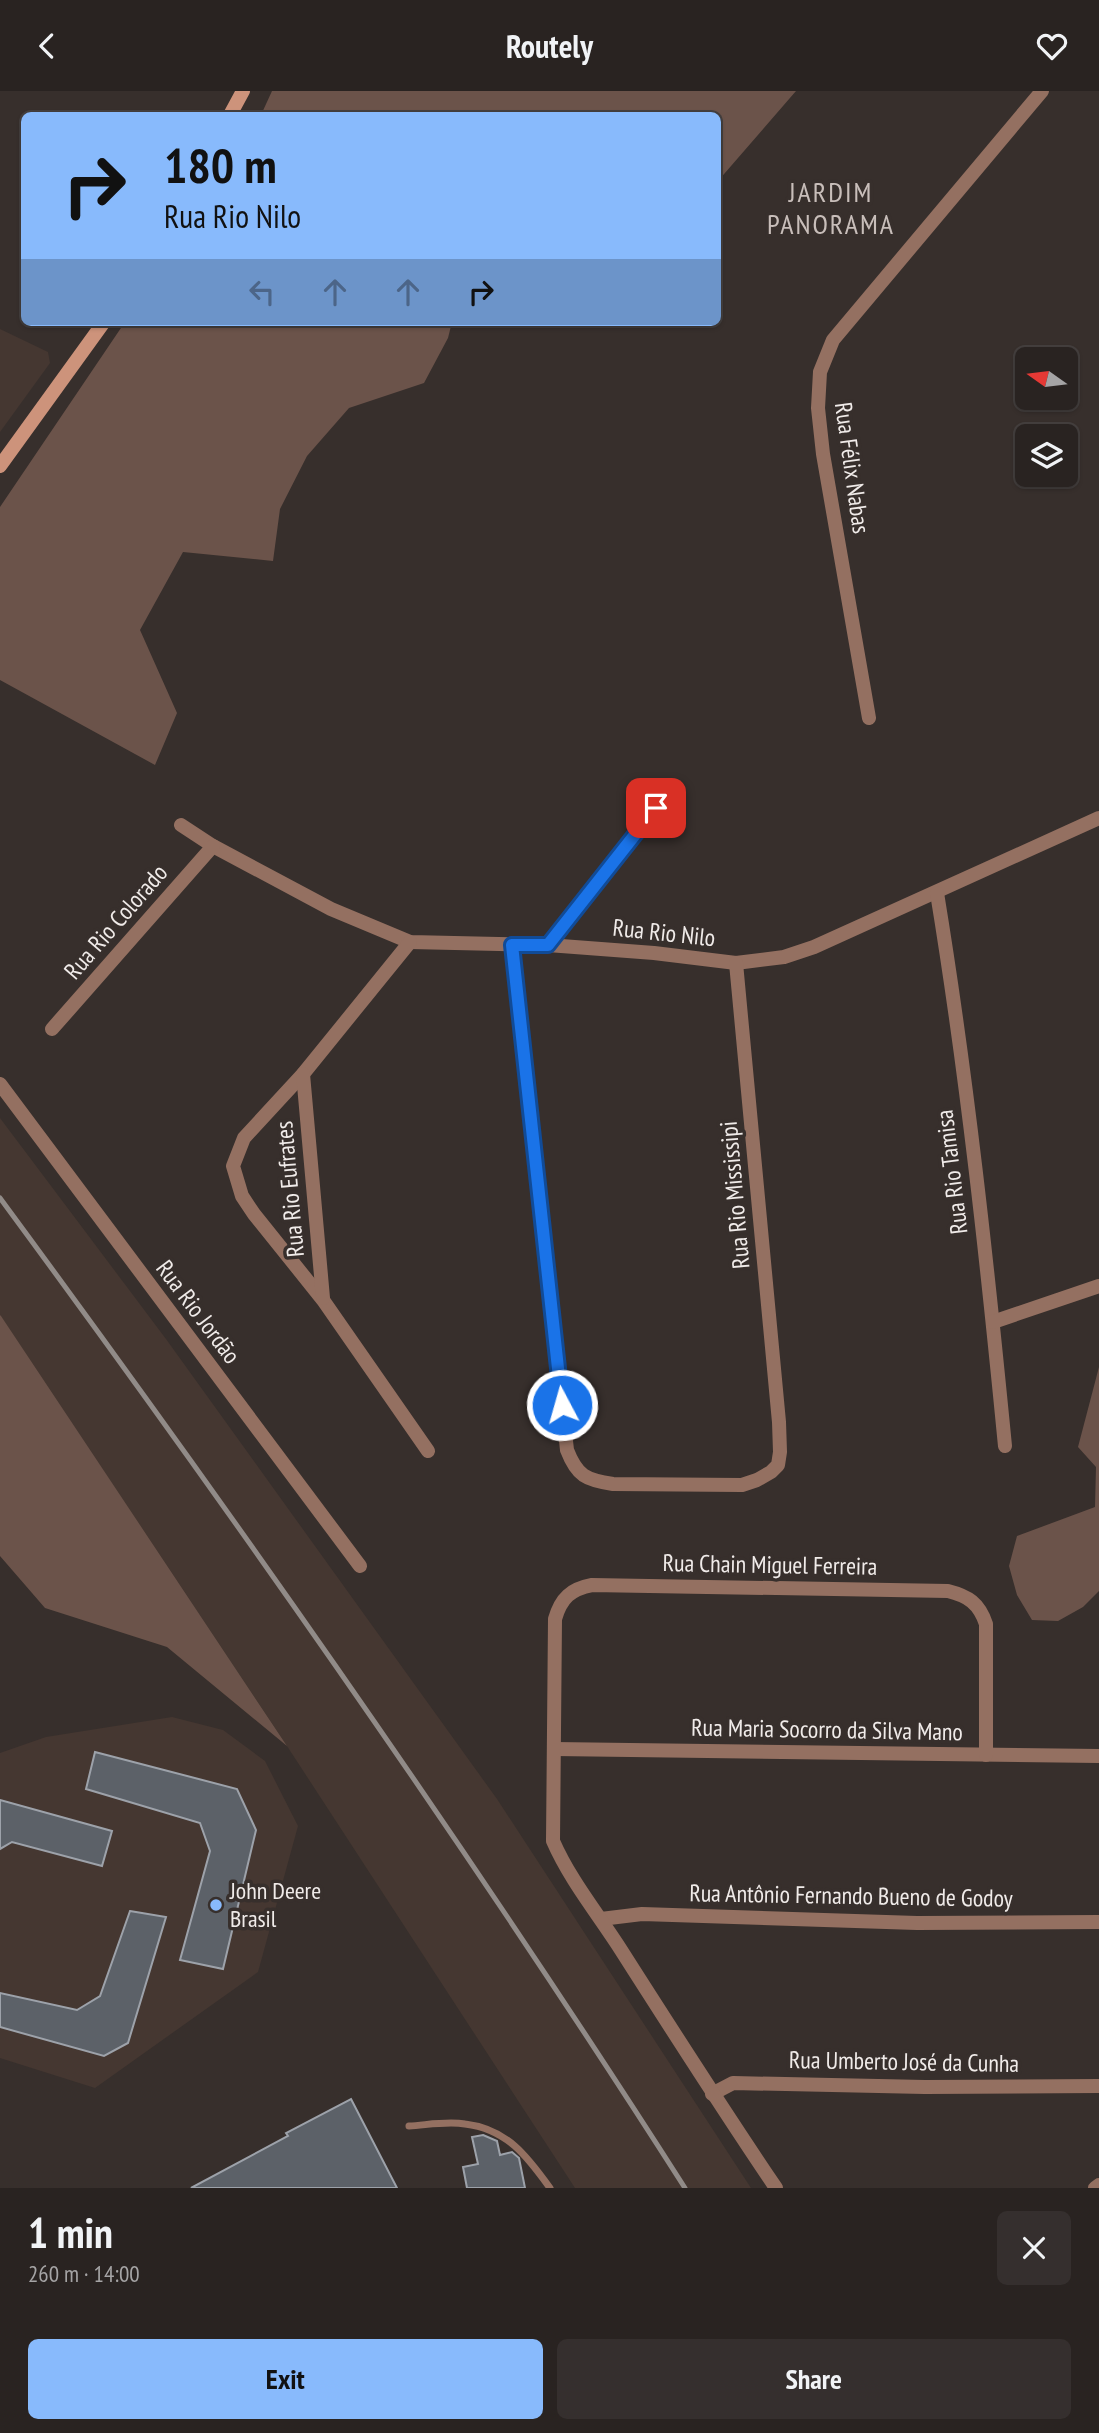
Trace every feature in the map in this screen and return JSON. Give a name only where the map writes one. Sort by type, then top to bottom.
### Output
[{"type":"main road","points":[[232,112],[243,91]]},
{"type":"main road","points":[[0,466],[101,326]]},
{"type":"street","name":"Rua Félix Nabas","points":[[869,718],[823,454],[818,408],[820,372],[833,340],[1042,91]]},
{"type":"street","points":[[548,945],[656,808]]},
{"type":"street","name":"Rua Rio Nilo","points":[[181,825],[213,846],[331,909],[410,941],[548,945],[654,953],[736,963],[784,957],[814,947],[1099,818]]},
{"type":"street","name":"Rua Rio Colorado","points":[[52,1029],[213,846]]},
{"type":"street","name":"Rua Rio Tamisa","points":[[937,893],[952,986],[993,1322],[1005,1445]]},
{"type":"street","name":"Rua Rio Eufrates","points":[[410,941],[303,1074],[244,1138],[233,1166],[242,1196],[323,1300],[428,1451]]},
{"type":"street","name":"Rua Rio Mississipi","points":[[512,945],[567,1450],[580,1475],[598,1482],[660,1486],[743,1485],[771,1472],[778,1465],[779,1422],[736,963]]},
{"type":"street","name":"Rua Rio Eufrates","points":[[303,1074],[323,1300]]},
{"type":"street","name":"Rua Rio Jordão","points":[[0,1084],[360,1566]]},
{"type":"street","points":[[993,1322],[1099,1286]]},
{"type":"street","name":"Rua Chain Miguel Ferreira","points":[[554,1749],[555,1619],[559,1605],[566,1595],[578,1587],[619,1585],[948,1591],[964,1595],[980,1609],[986,1624],[986,1755]]},
{"type":"street","points":[[554,1749],[553,1841],[561,1859],[712,2094],[776,2188]]},
{"type":"street","name":"Rua Maria Socorro da Silva Mano","points":[[554,1749],[1099,1756]]},
{"type":"street","name":"Rua Antônio Fernando Bueno de Godoy","points":[[601,1919],[642,1914],[918,1923],[1099,1922]]},
{"type":"street","name":"Rua Umberto José da Cunha","points":[[712,2094],[733,2083],[925,2087],[1099,2086]]},
{"type":"lane","points":[[409,2126],[464,2123],[497,2131],[528,2158],[550,2188]]},
{"type":"shaded area","points":[[272,91],[796,91],[721,178],[721,112],[262,112]]},
{"type":"shaded area","points":[[122,326],[451,326],[448,338],[424,383],[349,408],[307,456],[280,509],[273,561],[183,552],[140,630],[177,713],[155,765],[0,680],[0,507]]},
{"type":"shaded area","points":[[0,329],[48,352],[50,363],[0,432]]},
{"type":"shaded area","points":[[0,1118],[166,1339],[497,1799],[751,2188],[575,2188],[287,1746],[0,1315]]},
{"type":"shaded area","points":[[0,1315],[287,1746],[167,1647],[45,1608],[0,1556]]},
{"type":"shaded area","points":[[1099,1367],[1099,1591],[1083,1607],[1058,1621],[1032,1620],[1017,1595],[1009,1566],[1017,1536],[1095,1507],[1096,1467],[1078,1447]]},
{"type":"shaded area","points":[[172,1717],[223,1730],[265,1761],[298,1826],[258,1972],[95,2088],[0,2058],[0,1753],[46,1737]]},
{"type":"building","name":"John Deere Brasil","points":[[95,1752],[237,1789],[256,1830],[223,1969],[180,1960],[210,1851],[200,1823],[86,1789]]},
{"type":"building","points":[[0,1800],[112,1831],[102,1866],[12,1842],[0,1849]]},
{"type":"building","name":"John Deere Brasil","points":[[130,1911],[166,1917],[128,2043],[104,2056],[0,2027],[0,1993],[77,2010],[100,1996]]},
{"type":"building","points":[[351,2099],[397,2188],[191,2188],[288,2136],[286,2133]]},
{"type":"building","points":[[483,2135],[497,2141],[500,2155],[512,2152],[519,2158],[525,2188],[467,2188],[463,2167],[478,2164],[472,2137]]},
{"type":"railway","points":[[0,1198],[351,1687],[520,1936],[685,2188]]},
{"type":"place","name":"John Deere Brasil","points":[[216,1905]]},
{"type":"district","name":"JARDIM PANORAMA","points":[[831,208]]},
{"type":"route","points":[[562,1405],[512,945],[548,945],[656,808]]}]
